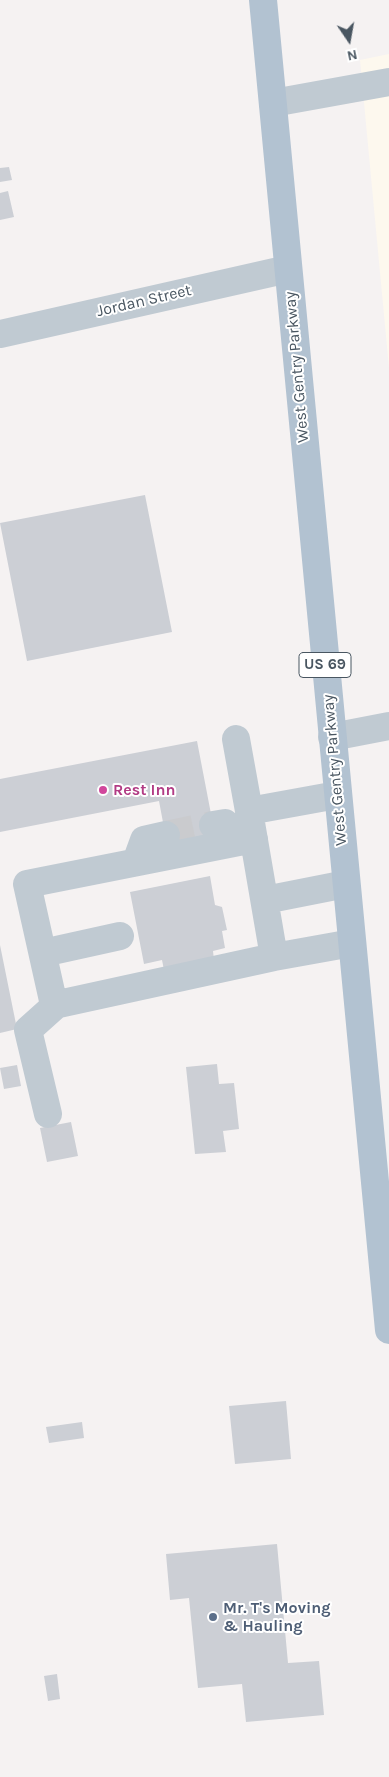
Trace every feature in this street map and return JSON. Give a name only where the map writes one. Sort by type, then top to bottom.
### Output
[{"type":"main road","name":"West Gentry Parkway","points":[[263,0],[389,1330]]},
{"type":"street","points":[[273,103],[389,82]]},
{"type":"street","name":"Jordan Street","points":[[0,334],[288,269]]},
{"type":"street","points":[[332,737],[389,726]]},
{"type":"street","points":[[236,738],[249,811],[245,841],[265,900],[274,957]]},
{"type":"street","points":[[249,811],[337,795]]},
{"type":"street","points":[[213,825],[225,823],[245,841]]},
{"type":"street","points":[[136,862],[144,840],[166,835]]},
{"type":"street","points":[[57,1004],[54,1005],[27,884],[245,841]]},
{"type":"street","points":[[265,900],[346,884]]},
{"type":"street","points":[[42,953],[120,936]]},
{"type":"street","points":[[48,1114],[28,1030],[57,1004],[274,957],[352,943]]},
{"type":"shaded area","points":[[389,54],[389,368],[360,60]]},
{"type":"building","points":[[9,167],[12,180],[0,182],[0,168]]},
{"type":"building","points":[[8,191],[14,217],[0,220],[0,193]]},
{"type":"building","points":[[145,495],[172,632],[27,661],[0,523]]},
{"type":"building","name":"Rest Inn","points":[[197,741],[216,840],[168,849],[159,801],[0,832],[0,779]]},
{"type":"building","points":[[210,876],[215,905],[222,907],[227,930],[222,931],[225,948],[213,951],[214,960],[164,970],[162,960],[144,964],[130,892]]},
{"type":"building","points":[[0,945],[17,1029],[0,1033]]},
{"type":"building","points":[[217,1064],[219,1084],[234,1083],[239,1129],[223,1131],[226,1152],[195,1154],[186,1067]]},
{"type":"building","points":[[17,1065],[21,1086],[4,1089],[0,1068]]},
{"type":"building","points":[[71,1122],[78,1156],[47,1162],[40,1128]]},
{"type":"building","points":[[286,1401],[291,1459],[235,1464],[229,1406]]},
{"type":"building","points":[[82,1422],[84,1438],[49,1443],[46,1427]]},
{"type":"building","points":[[277,1544],[288,1663],[319,1661],[324,1715],[246,1722],[242,1684],[198,1688],[189,1598],[170,1600],[166,1554]]},
{"type":"building","points":[[57,1674],[60,1699],[48,1701],[44,1676]]},
{"type":"tunnel","points":[[166,835],[213,825]]},
{"type":"place","name":"Rest Inn","points":[[103,790]]},
{"type":"place","name":"Mr. T's Moving & Hauling","points":[[213,1617]]}]
